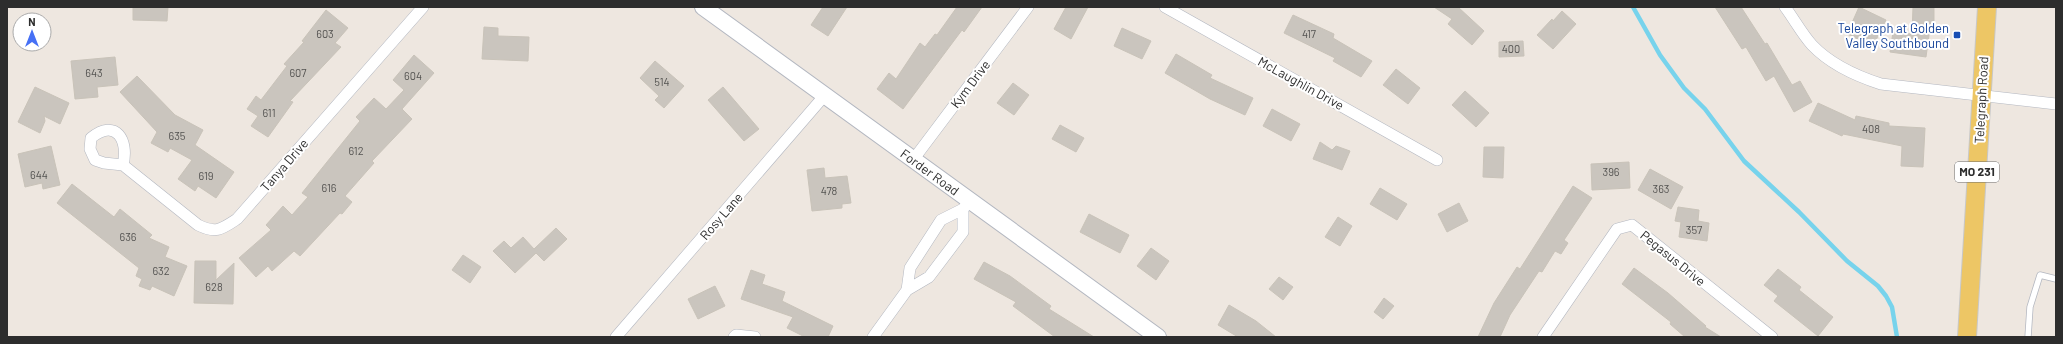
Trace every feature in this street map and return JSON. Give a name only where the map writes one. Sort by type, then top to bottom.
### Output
[{"type":"main road","name":"Forder Road","points":[[703,7],[913,160],[966,205],[1158,337]]},
{"type":"main road","name":"Telegraph Road","points":[[1967,337],[1987,7]]},
{"type":"street","name":"Tanya Drive","points":[[124,165],[198,225],[208,230],[222,229],[237,219],[423,7]]},
{"type":"street","name":"Kym Drive","points":[[913,160],[1028,7]]},
{"type":"street","name":"McLaughlin Drive","points":[[1165,7],[1437,160]]},
{"type":"street","points":[[1785,7],[1812,45],[1832,62],[1856,76],[1881,84],[1982,97],[2056,104]]},
{"type":"street","name":"Rosy Lane","points":[[616,337],[825,95]]},
{"type":"street","points":[[873,337],[907,290],[929,277],[963,232],[966,205]]},
{"type":"street","points":[[907,290],[910,268],[941,220],[966,205]]},
{"type":"street","name":"Pegasus Drive","points":[[1543,337],[1617,229],[1632,225],[1772,337]]},
{"type":"street","points":[[734,337],[736,335],[755,337]]},
{"type":"lane","points":[[2028,337],[2030,307],[2040,275],[2056,280]]},
{"type":"building","points":[[133,7],[168,7],[167,21],[133,20]]},
{"type":"building","points":[[823,7],[847,7],[828,36],[811,25]]},
{"type":"building","points":[[957,7],[982,7],[964,32],[962,30],[903,109],[877,89],[889,73],[896,79],[920,43],[925,47],[935,34],[937,35]]},
{"type":"building","points":[[1066,7],[1088,7],[1071,39],[1054,29]]},
{"type":"building","points":[[1434,7],[1458,7],[1484,31],[1472,45],[1448,24],[1452,19]]},
{"type":"building","points":[[1715,7],[1741,7],[1765,44],[1767,43],[1792,85],[1800,81],[1812,102],[1794,112],[1774,76],[1766,81],[1746,47],[1742,49]]},
{"type":"building","points":[[1859,7],[1886,20],[1873,46],[1847,34]]},
{"type":"building","points":[[1913,7],[1934,7],[1934,21],[1931,21],[1926,57],[1890,52],[1893,32],[1912,34]]},
{"type":"building","points":[[326,10],[348,28],[335,43],[341,47],[290,101],[293,102],[268,137],[251,126],[258,116],[247,109],[256,96],[261,100],[287,66],[284,64],[304,42],[302,41]]},
{"type":"building","points":[[1562,11],[1576,24],[1553,49],[1537,35]]},
{"type":"building","points":[[1293,15],[1334,34],[1333,38],[1372,61],[1361,77],[1333,61],[1335,58],[1284,33]]},
{"type":"building","points":[[484,27],[498,28],[498,36],[529,37],[528,61],[482,59]]},
{"type":"building","points":[[1122,28],[1151,41],[1142,59],[1114,46]]},
{"type":"building","points":[[1523,41],[1524,56],[1499,57],[1499,42]]},
{"type":"building","points":[[1176,54],[1212,75],[1210,78],[1253,98],[1245,115],[1210,99],[1165,73]]},
{"type":"building","points":[[414,55],[434,73],[402,109],[412,119],[372,161],[374,163],[345,196],[352,202],[342,214],[340,213],[300,256],[294,251],[272,271],[268,266],[256,277],[239,258],[271,230],[266,225],[283,206],[292,215],[308,197],[302,193],[360,121],[356,117],[374,98],[386,109],[404,90],[393,80]]},
{"type":"building","points":[[115,57],[118,85],[97,87],[98,97],[75,99],[71,61]]},
{"type":"building","points":[[655,61],[684,86],[664,108],[655,100],[659,96],[640,78]]},
{"type":"building","points":[[1396,69],[1420,88],[1408,104],[1383,85]]},
{"type":"building","points":[[137,76],[175,115],[203,130],[195,145],[234,172],[216,198],[198,186],[195,191],[178,179],[192,160],[170,148],[168,152],[151,143],[157,132],[120,92]]},
{"type":"building","points":[[1013,83],[1029,95],[1014,115],[997,103]]},
{"type":"building","points":[[35,87],[69,103],[60,124],[44,116],[45,121],[40,133],[18,122]]},
{"type":"building","points":[[723,87],[759,129],[744,141],[708,100]]},
{"type":"building","points":[[1465,91],[1489,113],[1476,127],[1452,105]]},
{"type":"building","points":[[1818,103],[1855,120],[1856,116],[1889,123],[1889,126],[1925,128],[1923,167],[1901,166],[1902,146],[1843,134],[1842,136],[1809,121]]},
{"type":"building","points":[[1272,109],[1300,124],[1291,141],[1263,126]]},
{"type":"building","points":[[1060,125],[1084,138],[1076,152],[1052,139]]},
{"type":"building","points":[[1320,142],[1332,150],[1336,146],[1350,151],[1342,170],[1313,159]]},
{"type":"building","points":[[51,146],[60,185],[43,189],[42,183],[25,187],[18,154]]},
{"type":"building","points":[[1484,147],[1504,147],[1503,178],[1483,177]]},
{"type":"building","points":[[1629,162],[1630,188],[1592,190],[1591,164]]},
{"type":"building","points":[[824,168],[825,178],[847,176],[851,203],[842,204],[842,208],[812,211],[807,170]]},
{"type":"building","points":[[1650,169],[1683,187],[1671,209],[1638,190]]},
{"type":"building","points":[[72,184],[114,217],[120,209],[152,235],[149,238],[169,247],[165,257],[187,266],[174,296],[152,286],[150,290],[139,286],[142,279],[136,276],[139,268],[57,203]]},
{"type":"building","points":[[1573,186],[1592,198],[1564,240],[1568,243],[1561,254],[1555,251],[1542,272],[1539,271],[1510,315],[1500,337],[1478,337],[1494,303],[1517,267],[1520,269]]},
{"type":"building","points":[[1380,188],[1407,204],[1397,220],[1370,204]]},
{"type":"building","points":[[1459,203],[1468,221],[1447,232],[1438,214]]},
{"type":"building","points":[[1678,207],[1699,210],[1698,221],[1709,223],[1707,241],[1679,237],[1681,222],[1675,221]]},
{"type":"building","points":[[1089,214],[1129,235],[1120,253],[1080,232]]},
{"type":"building","points":[[1338,217],[1352,226],[1340,246],[1325,237]]},
{"type":"building","points":[[556,228],[567,239],[544,261],[536,253],[515,273],[493,251],[504,241],[511,248],[523,237],[534,249]]},
{"type":"building","points":[[1151,248],[1169,261],[1156,280],[1137,266]]},
{"type":"building","points":[[463,255],[481,267],[470,283],[452,270]]},
{"type":"building","points":[[195,261],[216,261],[216,280],[234,263],[233,304],[194,303]]},
{"type":"building","points":[[984,262],[1010,276],[1051,306],[1049,309],[1094,337],[1055,337],[1013,306],[1016,302],[974,279]]},
{"type":"building","points":[[1634,268],[1668,293],[1706,326],[1705,327],[1721,337],[1685,337],[1670,324],[1671,322],[1622,284]]},
{"type":"building","points":[[1778,269],[1801,287],[1799,290],[1833,317],[1818,336],[1774,301],[1778,296],[1764,285]]},
{"type":"building","points":[[751,270],[765,275],[762,284],[785,292],[782,301],[833,326],[828,337],[805,337],[787,328],[793,317],[741,299]]},
{"type":"building","points":[[1279,277],[1293,287],[1283,300],[1269,289]]},
{"type":"building","points":[[715,286],[725,306],[698,319],[688,299]]},
{"type":"building","points":[[1384,298],[1394,306],[1383,319],[1374,312]]},
{"type":"building","points":[[1229,305],[1256,321],[1276,337],[1238,337],[1218,325]]},
{"type":"waterway","points":[[1633,7],[1660,55],[1684,88],[1705,109],[1744,161],[1799,212],[1847,261],[1878,286],[1892,307],[1897,337]]},
{"type":"place","name":"Telegraph at Golden Valley Southbound","points":[[1957,35]]}]
